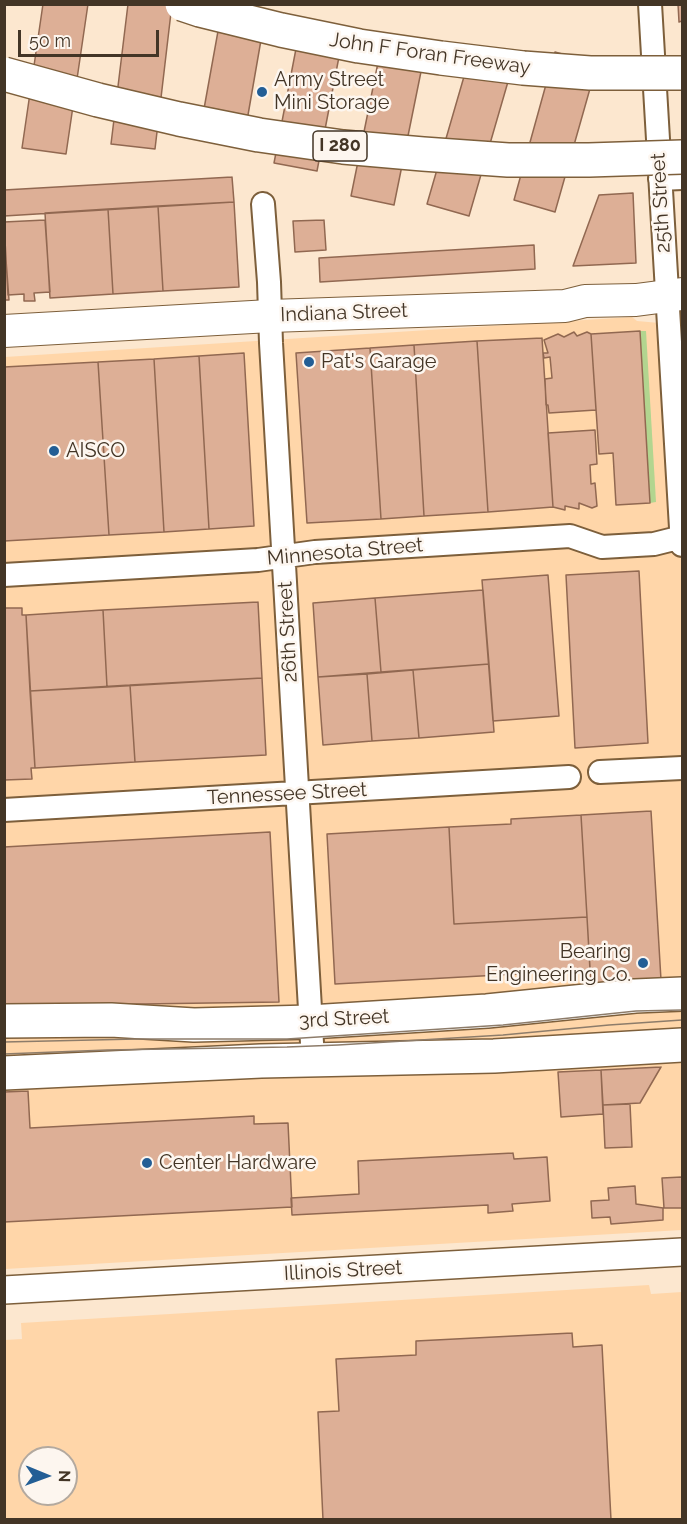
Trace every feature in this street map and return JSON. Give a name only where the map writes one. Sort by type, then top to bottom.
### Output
[{"type":"main road","name":"John F Foran Freeway","points":[[182,4],[281,30],[359,46],[441,58],[590,73],[682,73]]},
{"type":"main road","name":"I 280","points":[[4,74],[178,119],[259,135],[343,147],[508,160],[589,160],[671,168]]},
{"type":"main road","name":"Indiana Street","points":[[4,332],[270,316],[565,306],[585,302],[636,300],[675,295]]},
{"type":"main road","name":"3rd Street","points":[[4,1021],[111,1020],[194,1024],[310,1022],[487,1011],[635,996],[682,994]]},
{"type":"main road","name":"3rd Street","points":[[4,1073],[261,1061],[494,1056],[682,1045]]},
{"type":"street","name":"25th Street","points":[[650,4],[671,168],[682,545]]},
{"type":"street","points":[[671,168],[682,178]]},
{"type":"street","name":"26th Street","points":[[263,204],[313,1060]]},
{"type":"street","name":"Minnesota Street","points":[[4,575],[258,560],[315,552],[570,536],[602,547],[654,544],[682,537]]},
{"type":"street","points":[[600,772],[682,768]]},
{"type":"street","name":"Tennessee Street","points":[[4,810],[569,777]]},
{"type":"street","name":"Illinois Street","points":[[4,1290],[682,1252]]},
{"type":"shaded area","points":[[632,317],[637,321],[682,325],[682,1230],[5,1269],[5,357]]},
{"type":"shaded area","points":[[649,1285],[651,1294],[682,1292],[682,1519],[5,1520],[5,1340],[22,1339],[21,1323]]},
{"type":"green space","points":[[640,331],[646,331],[656,502],[650,503]]},
{"type":"building","points":[[43,4],[88,4],[66,154],[22,148]]},
{"type":"building","points":[[128,4],[172,4],[155,149],[111,144]]},
{"type":"building","points":[[678,4],[682,4],[682,21],[679,22]]},
{"type":"building","points":[[222,9],[265,17],[244,138],[200,131]]},
{"type":"building","points":[[300,28],[343,36],[317,171],[274,163]]},
{"type":"building","points":[[383,38],[426,47],[394,205],[351,196]]},
{"type":"building","points":[[472,49],[514,61],[469,216],[427,204]]},
{"type":"building","points":[[555,52],[597,64],[555,212],[514,200]]},
{"type":"building","points":[[232,177],[234,202],[4,216],[4,190]]},
{"type":"building","points":[[633,193],[636,263],[573,266],[599,195]]},
{"type":"building","points":[[234,202],[239,287],[163,291],[158,206]]},
{"type":"building","points":[[158,206],[163,291],[113,294],[108,209]]},
{"type":"building","points":[[108,209],[113,294],[50,298],[45,213]]},
{"type":"building","points":[[45,220],[50,292],[34,293],[35,301],[24,301],[24,294],[8,295],[4,222]]},
{"type":"building","points":[[324,220],[326,250],[295,252],[293,221]]},
{"type":"building","points":[[4,233],[9,300],[4,300]]},
{"type":"building","points":[[534,245],[535,269],[320,282],[319,258]]},
{"type":"building","points":[[640,331],[650,503],[616,505],[613,453],[599,454],[591,334]]},
{"type":"building","points":[[574,332],[577,336],[587,332],[591,334],[596,410],[549,413],[548,405],[546,405],[545,379],[552,378],[550,357],[544,358],[543,353],[548,353],[544,340],[558,334],[564,337]]},
{"type":"building","points":[[542,338],[553,507],[488,512],[477,341]]},
{"type":"building","points":[[477,341],[488,512],[424,516],[414,345]]},
{"type":"building","points":[[414,345],[424,516],[381,519],[370,348]]},
{"type":"building","points":[[370,348],[381,519],[307,523],[296,353]]},
{"type":"building","points":[[244,353],[254,526],[209,529],[199,356]]},
{"type":"building","points":[[199,356],[209,529],[164,532],[154,359]]},
{"type":"building","points":[[154,359],[164,532],[109,535],[98,362]]},
{"type":"building","name":"AISCO","points":[[98,362],[109,535],[4,541],[4,367]]},
{"type":"building","points":[[595,430],[597,464],[590,465],[591,484],[595,483],[597,506],[592,508],[579,503],[579,509],[565,506],[565,510],[553,507],[548,433]]},
{"type":"building","points":[[639,571],[648,743],[575,748],[566,575]]},
{"type":"building","points":[[548,575],[559,716],[493,721],[482,580]]},
{"type":"building","points":[[483,590],[489,664],[381,672],[375,598]]},
{"type":"building","points":[[375,598],[381,672],[318,677],[313,603]]},
{"type":"building","points":[[258,602],[262,678],[107,687],[103,610]]},
{"type":"building","points":[[4,608],[22,608],[22,615],[26,615],[35,768],[31,768],[32,779],[4,780]]},
{"type":"building","points":[[103,610],[107,687],[30,691],[26,615]]},
{"type":"building","points":[[489,664],[494,732],[419,738],[413,670]]},
{"type":"building","points":[[413,670],[419,738],[372,741],[367,674]]},
{"type":"building","points":[[367,674],[372,741],[323,745],[318,677]]},
{"type":"building","points":[[262,678],[266,755],[135,762],[130,685]]},
{"type":"building","points":[[130,685],[135,762],[35,768],[30,691]]},
{"type":"building","points":[[651,811],[661,980],[591,985],[581,815]]},
{"type":"building","points":[[581,815],[587,917],[454,924],[449,827],[511,824],[511,819]]},
{"type":"building","points":[[449,827],[454,924],[587,917],[590,970],[335,984],[327,834]]},
{"type":"building","points":[[270,832],[279,1002],[4,1006],[4,847]]},
{"type":"building","points":[[661,1067],[640,1103],[603,1105],[601,1070]]},
{"type":"building","points":[[601,1070],[603,1114],[561,1117],[558,1072]]},
{"type":"building","name":"Center Hardware","points":[[28,1091],[30,1128],[254,1116],[254,1124],[288,1123],[292,1207],[4,1222],[4,1092]]},
{"type":"building","points":[[630,1104],[632,1147],[605,1148],[603,1105]]},
{"type":"building","points":[[513,1153],[514,1159],[547,1157],[550,1201],[512,1204],[513,1211],[488,1213],[488,1205],[292,1215],[291,1198],[359,1194],[358,1161]]},
{"type":"building","points":[[682,1177],[682,1208],[664,1208],[662,1178]]},
{"type":"building","points":[[635,1186],[636,1204],[663,1208],[663,1220],[611,1224],[610,1217],[592,1218],[591,1201],[609,1200],[608,1188]]},
{"type":"building","points":[[572,1333],[573,1347],[602,1345],[611,1520],[323,1520],[318,1412],[339,1411],[336,1359],[416,1355],[416,1341]]},
{"type":"tram line","points":[[4,1042],[287,1039],[503,1025],[636,1011],[682,1010]]},
{"type":"tram line","points":[[4,1054],[338,1045],[503,1035],[682,1020]]},
{"type":"place","name":"Army Street Mini Storage","points":[[262,92]]},
{"type":"place","name":"Pat's Garage","points":[[309,362]]},
{"type":"place","name":"AISCO","points":[[54,451]]},
{"type":"place","name":"Bearing Engineering Co.","points":[[643,963]]},
{"type":"place","name":"Center Hardware","points":[[147,1163]]}]
